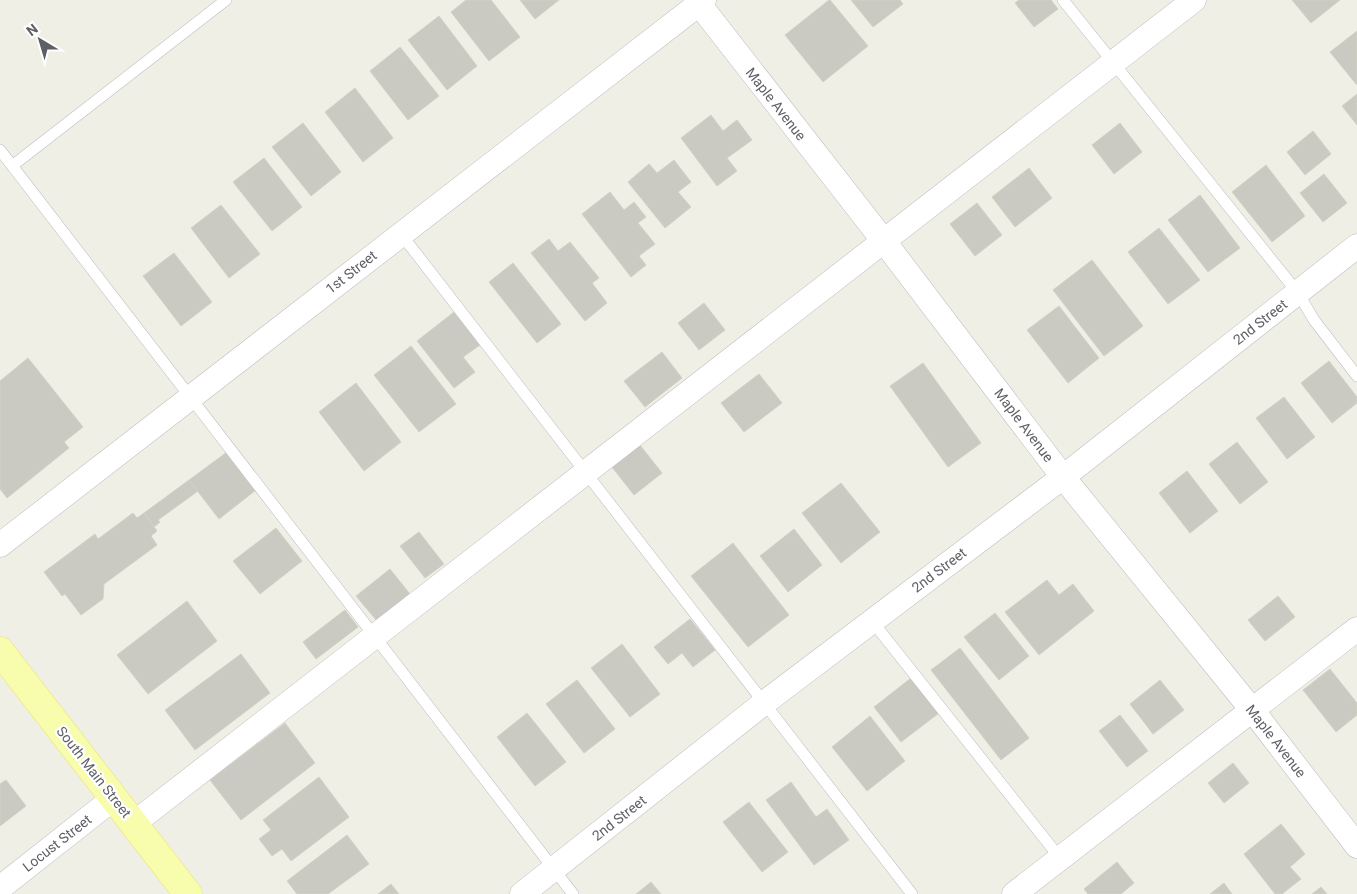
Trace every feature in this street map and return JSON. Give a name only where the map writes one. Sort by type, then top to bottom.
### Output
[{"type":"main road","name":"South Main Street","points":[[0,650],[188,894]]},
{"type":"street","points":[[133,824],[1194,0]]},
{"type":"street","name":"1st Street","points":[[0,545],[699,1]]},
{"type":"street","name":"Maple Avenue","points":[[699,1],[1063,476],[1253,711],[1357,846]]},
{"type":"street","name":"2nd Street","points":[[522,894],[764,703],[1063,476],[1357,246]]},
{"type":"street","points":[[1014,894],[1357,629]]},
{"type":"street","name":"Locust Street","points":[[0,888],[114,798]]},
{"type":"lane","points":[[12,166],[226,0]]},
{"type":"lane","points":[[1063,0],[1298,292],[1314,320],[1357,376]]},
{"type":"lane","points":[[0,150],[573,894]]},
{"type":"lane","points":[[400,234],[912,894]]},
{"type":"lane","points":[[872,621],[1060,858]]},
{"type":"building","points":[[466,0],[491,0],[520,37],[489,61],[451,12]]},
{"type":"building","points":[[520,0],[559,0],[535,19]]},
{"type":"building","points":[[829,0],[868,46],[823,82],[785,35]]},
{"type":"building","points":[[851,0],[900,0],[903,4],[873,27]]},
{"type":"building","points":[[1019,0],[1051,0],[1058,9],[1034,27],[1015,3]]},
{"type":"building","points":[[1292,0],[1340,0],[1311,23]]},
{"type":"building","points":[[439,16],[477,66],[447,90],[408,40]]},
{"type":"building","points":[[1357,31],[1357,84],[1356,84],[1330,52]]},
{"type":"building","points":[[400,47],[439,96],[408,120],[370,71]]},
{"type":"building","points":[[355,88],[393,138],[363,162],[325,112]]},
{"type":"building","points":[[1357,94],[1357,125],[1342,106]]},
{"type":"building","points":[[711,115],[723,131],[737,120],[752,140],[727,158],[737,171],[717,186],[681,138]]},
{"type":"building","points":[[303,123],[341,172],[311,196],[272,147]]},
{"type":"building","points":[[1120,123],[1142,152],[1114,174],[1092,145]]},
{"type":"building","points":[[1313,131],[1331,154],[1305,175],[1287,152]]},
{"type":"building","points":[[264,158],[302,207],[272,231],[233,182]]},
{"type":"building","points":[[674,160],[691,182],[678,192],[691,207],[665,228],[628,182],[649,164],[657,173]]},
{"type":"building","points":[[1266,165],[1305,216],[1272,242],[1232,192]]},
{"type":"building","points":[[1029,168],[1052,198],[1015,227],[992,197]]},
{"type":"building","points":[[1324,174],[1347,203],[1323,222],[1300,193]]},
{"type":"building","points":[[610,192],[624,210],[634,202],[646,217],[638,223],[655,244],[639,256],[646,265],[631,277],[582,214]]},
{"type":"building","points":[[1200,195],[1240,248],[1208,272],[1168,220]]},
{"type":"building","points":[[977,203],[1002,235],[975,256],[950,224]]},
{"type":"building","points":[[221,205],[260,254],[229,278],[191,228]]},
{"type":"building","points":[[1159,228],[1200,280],[1168,304],[1128,252]]},
{"type":"building","points":[[549,239],[558,251],[570,242],[599,278],[592,283],[607,303],[585,321],[531,253]]},
{"type":"building","points":[[174,253],[212,302],[181,326],[143,276]]},
{"type":"building","points":[[1092,260],[1143,326],[1104,356],[1053,290]]},
{"type":"building","points":[[513,263],[561,324],[537,343],[489,282]]},
{"type":"building","points":[[704,303],[725,330],[699,350],[678,323]]},
{"type":"building","points":[[1059,306],[1099,358],[1068,383],[1027,330]]},
{"type":"building","points":[[454,312],[480,345],[463,357],[475,372],[454,388],[417,341]]},
{"type":"building","points":[[411,346],[456,404],[419,432],[374,375]]},
{"type":"building","points":[[662,352],[682,378],[645,407],[624,381]]},
{"type":"building","points":[[28,358],[83,427],[64,442],[69,448],[7,498],[0,489],[0,381]]},
{"type":"building","points":[[1329,361],[1357,397],[1357,403],[1332,423],[1301,383]]},
{"type":"building","points":[[923,363],[981,443],[948,467],[890,386]]},
{"type":"building","points":[[759,374],[782,403],[744,432],[721,403]]},
{"type":"building","points":[[356,383],[401,442],[364,471],[319,412]]},
{"type":"building","points":[[1284,397],[1315,437],[1287,459],[1256,418]]},
{"type":"building","points":[[636,440],[662,473],[634,495],[608,462]]},
{"type":"building","points":[[1237,442],[1268,482],[1240,504],[1209,464]]},
{"type":"building","points":[[227,452],[256,490],[219,519],[189,480]]},
{"type":"building","points":[[1187,471],[1218,511],[1190,533],[1159,493]]},
{"type":"building","points":[[189,480],[198,491],[158,520],[160,522],[154,527],[144,513]]},
{"type":"building","points":[[841,483],[880,532],[841,563],[802,513]]},
{"type":"building","points":[[133,513],[137,518],[144,513],[157,531],[151,536],[157,545],[104,584],[103,599],[81,615],[65,594],[62,596],[44,572],[95,534],[98,539]]},
{"type":"building","points":[[276,528],[302,561],[260,594],[233,561]]},
{"type":"building","points":[[794,529],[822,565],[788,592],[760,556]]},
{"type":"building","points":[[419,532],[444,564],[425,578],[400,546]]},
{"type":"building","points":[[733,543],[789,615],[748,647],[691,576]]},
{"type":"building","points":[[390,569],[410,594],[377,621],[356,596]]},
{"type":"building","points":[[1047,580],[1059,595],[1073,584],[1094,611],[1039,655],[1005,612]]},
{"type":"building","points":[[1278,596],[1295,617],[1265,641],[1248,620]]},
{"type":"building","points":[[187,601],[217,641],[148,694],[117,655]]},
{"type":"building","points":[[345,610],[358,627],[316,659],[303,642]]},
{"type":"building","points":[[995,613],[1029,656],[999,680],[964,637]]},
{"type":"building","points":[[690,619],[715,650],[693,667],[682,653],[668,664],[654,647]]},
{"type":"building","points":[[622,644],[660,694],[630,717],[591,668]]},
{"type":"building","points":[[960,648],[1029,738],[1001,760],[931,670]]},
{"type":"building","points":[[241,654],[270,693],[195,750],[165,710]]},
{"type":"building","points":[[1330,669],[1357,703],[1357,715],[1336,732],[1303,690]]},
{"type":"building","points":[[911,678],[939,713],[901,742],[874,707]]},
{"type":"building","points":[[577,680],[615,729],[584,753],[546,704]]},
{"type":"building","points":[[1160,680],[1184,710],[1153,734],[1130,704]]},
{"type":"building","points":[[527,713],[566,762],[535,786],[497,737]]},
{"type":"building","points":[[1120,715],[1148,751],[1127,767],[1099,731]]},
{"type":"building","points":[[870,716],[905,761],[867,791],[832,747]]},
{"type":"building","points":[[285,723],[315,763],[241,820],[210,780]]},
{"type":"building","points":[[1233,763],[1249,783],[1224,803],[1208,783]]},
{"type":"building","points":[[319,777],[349,817],[291,861],[282,849],[272,856],[259,839],[271,830],[263,820]]},
{"type":"building","points":[[6,780],[26,806],[0,826],[0,784]]},
{"type":"building","points":[[791,782],[816,817],[827,809],[849,840],[814,865],[766,800]]},
{"type":"building","points":[[749,802],[788,852],[762,872],[723,822]]},
{"type":"building","points":[[1281,824],[1305,854],[1290,867],[1301,879],[1282,894],[1275,894],[1244,854]]},
{"type":"building","points":[[347,835],[369,864],[328,894],[297,894],[287,881]]},
{"type":"building","points":[[1117,862],[1134,883],[1121,894],[1088,894],[1084,889]]},
{"type":"building","points":[[651,882],[661,894],[636,894]]},
{"type":"building","points":[[1224,883],[1232,894],[1210,894]]},
{"type":"building","points":[[391,884],[399,894],[378,894]]},
{"type":"building","points":[[1321,887],[1327,894],[1312,894]]}]
